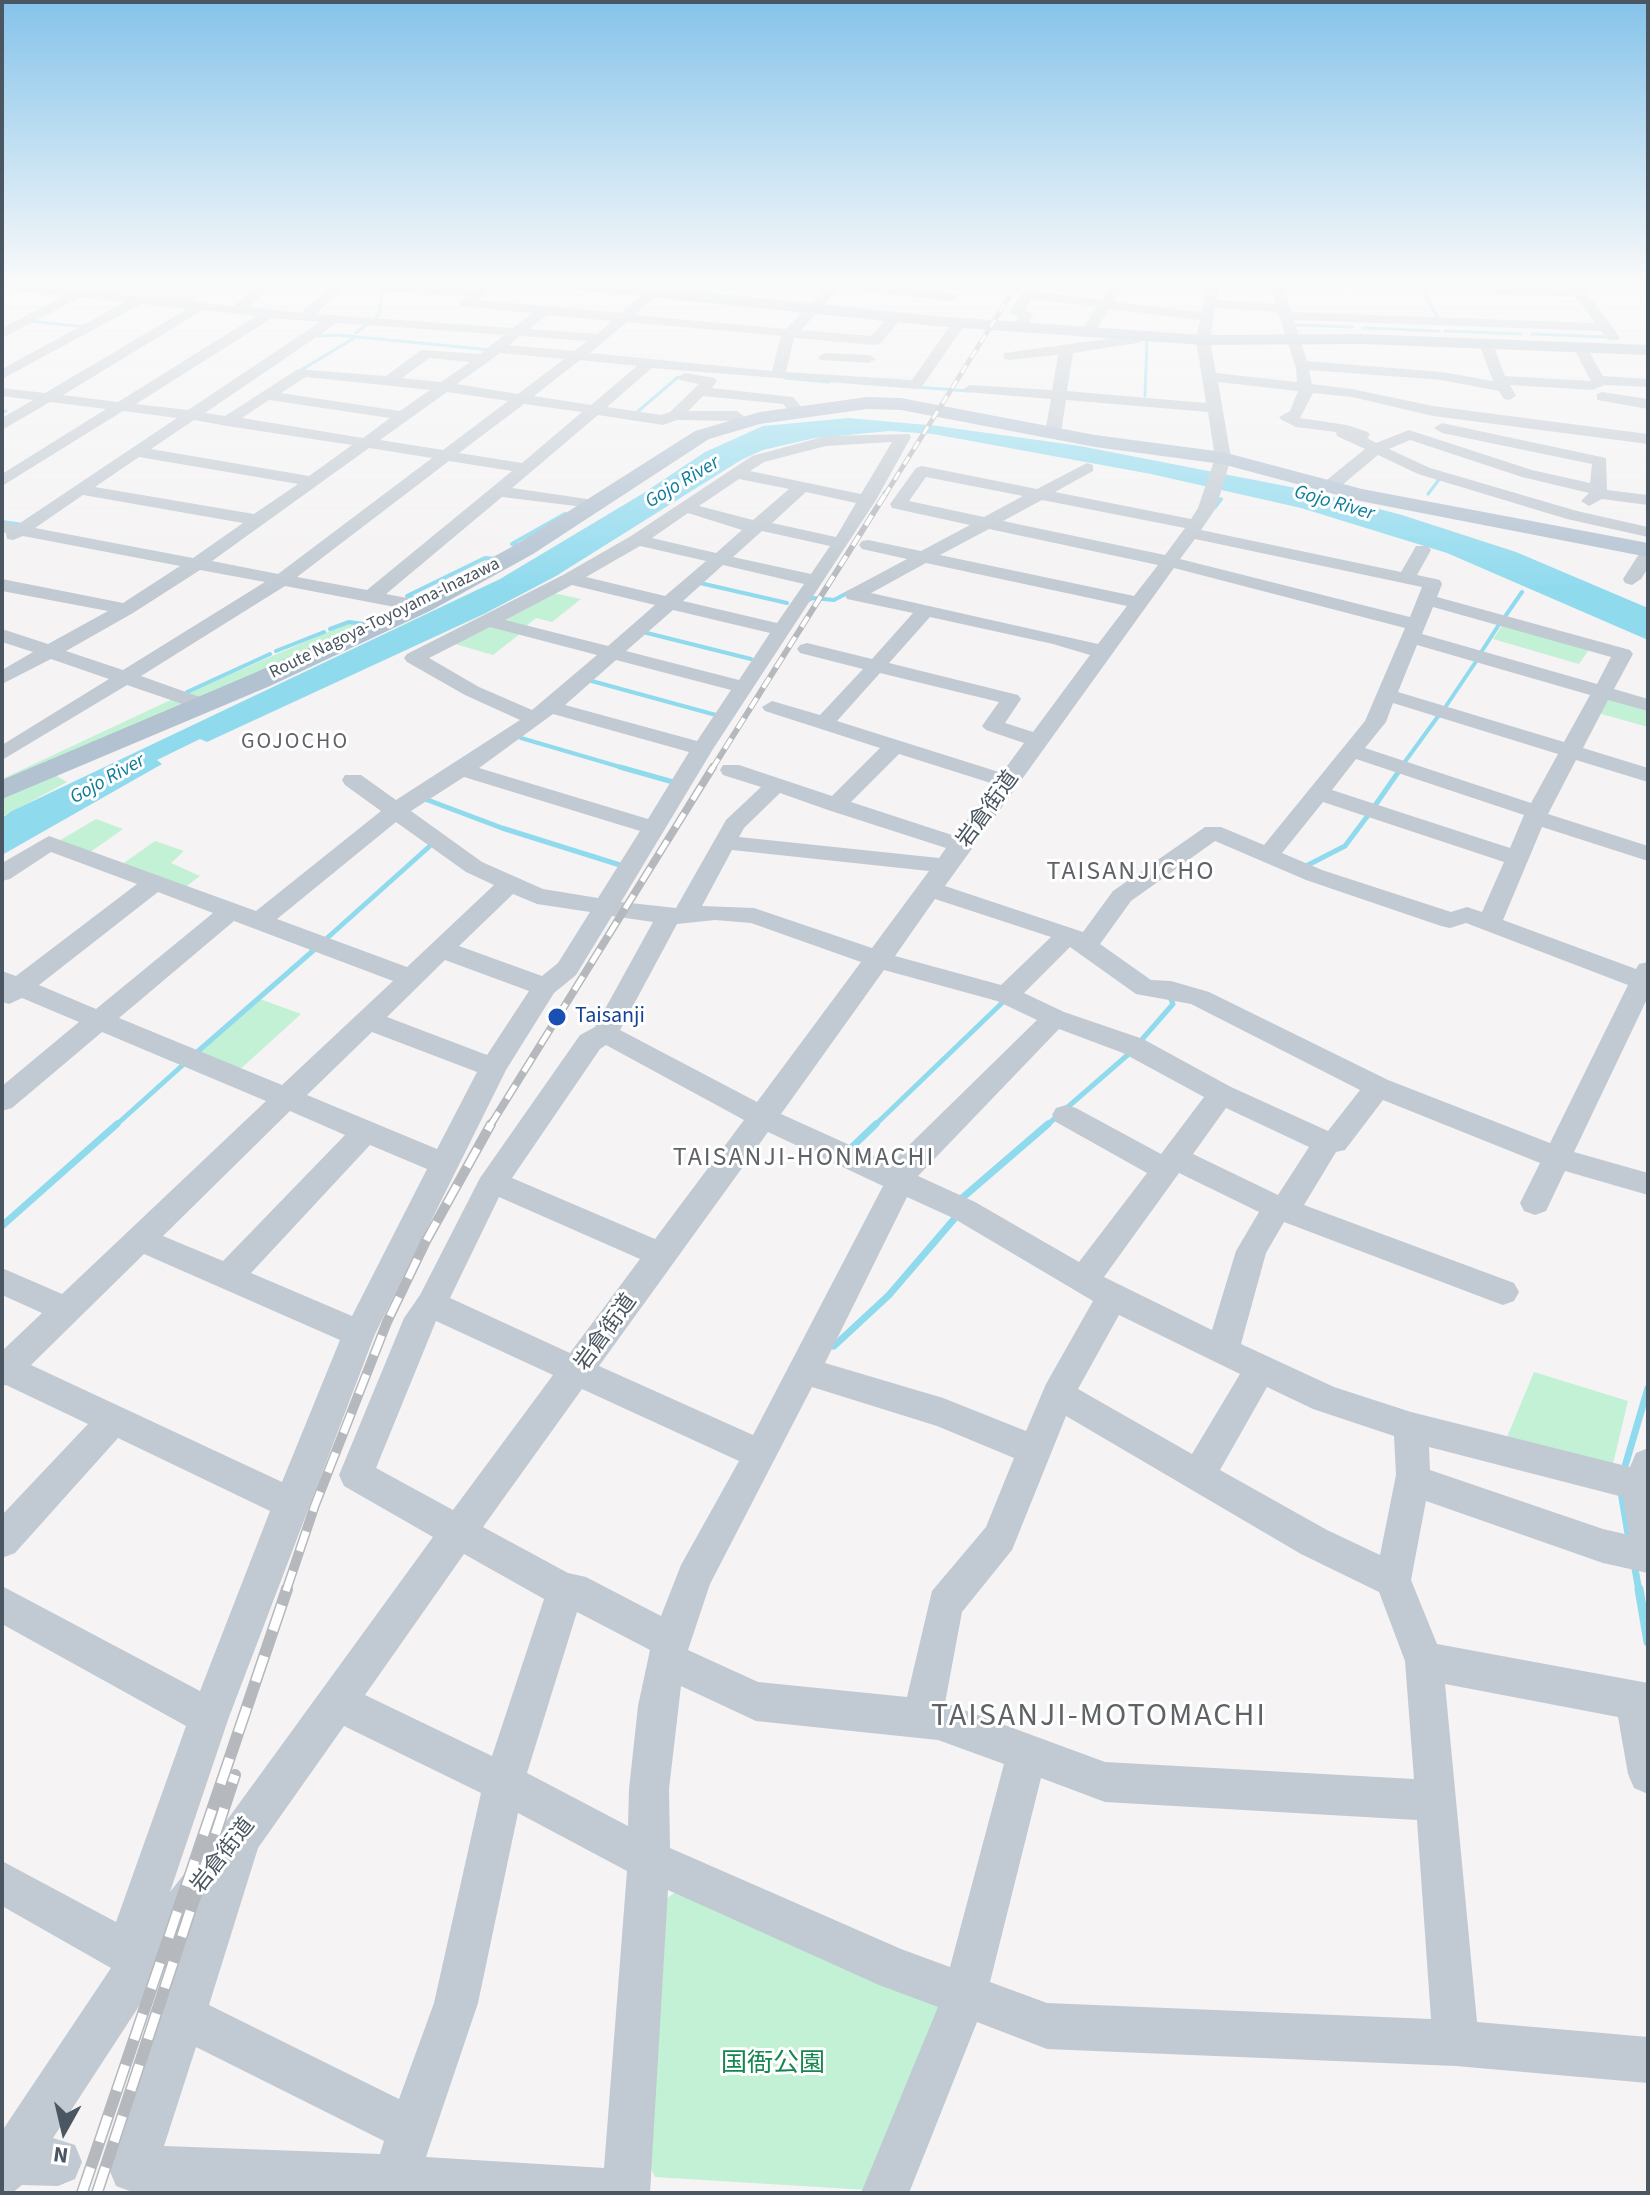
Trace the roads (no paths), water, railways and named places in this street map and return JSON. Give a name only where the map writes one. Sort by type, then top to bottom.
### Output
[{"type":"main road","name":"Route Nagoya-Toyoyama-Inazawa","points":[[2,790],[204,705],[421,606],[503,562],[702,435],[742,421],[846,406],[901,404],[1221,463],[1648,552]]},
{"type":"street","points":[[2,425],[68,385]]},
{"type":"street","points":[[2,481],[154,385]]},
{"type":"street","points":[[2,542],[11,529],[82,490],[235,385]]},
{"type":"street","points":[[227,421],[280,385]]},
{"type":"street","points":[[430,385],[663,420],[675,415],[706,385]]},
{"type":"street","points":[[2,754],[128,679],[283,579],[535,385]]},
{"type":"street","points":[[372,596],[624,385]]},
{"type":"street","points":[[1053,433],[1061,385]]},
{"type":"street","points":[[1209,385],[1221,463]]},
{"type":"street","points":[[1303,385],[1302,406],[1296,414],[1287,417],[1296,422],[1341,428],[1381,446],[1424,471],[1648,532]]},
{"type":"street","points":[[1330,385],[1425,425],[1504,466],[1598,492],[1648,500]]},
{"type":"street","points":[[1479,385],[1510,392],[1648,404]]},
{"type":"street","points":[[1507,385],[1517,420]]},
{"type":"street","points":[[1577,396],[1594,385]]},
{"type":"street","points":[[846,406],[837,392],[868,386],[936,390]]},
{"type":"street","points":[[2,678],[126,609],[196,564],[444,387]]},
{"type":"street","points":[[969,390],[1158,401],[1213,408]]},
{"type":"street","points":[[700,391],[788,400],[799,413]]},
{"type":"street","points":[[2,392],[191,415],[525,468]]},
{"type":"street","points":[[264,395],[404,416]]},
{"type":"street","points":[[2,411],[16,407],[30,409]]},
{"type":"street","points":[[1583,458],[1588,430],[1600,413],[1648,421]]},
{"type":"street","points":[[675,415],[737,416],[742,421]]},
{"type":"street","points":[[1329,487],[1381,446],[1425,425],[1517,420],[1648,439]]},
{"type":"street","points":[[1425,425],[1600,461],[1598,492],[1550,532]]},
{"type":"street","points":[[1546,451],[1552,425]]},
{"type":"street","points":[[1343,433],[1381,446]]},
{"type":"street","points":[[2,1882],[135,1957],[209,1717],[291,1503],[359,1334],[444,1164],[493,1068],[545,987],[567,969],[702,749],[841,543],[903,437],[826,441],[769,454],[734,473],[637,540],[570,579],[414,658],[472,691],[542,713],[702,749]]},
{"type":"street","points":[[260,921],[395,811],[502,744],[542,713],[759,525],[805,477],[826,441]]},
{"type":"street","points":[[1504,466],[1525,447]]},
{"type":"street","points":[[137,452],[312,481]]},
{"type":"street","name":"岩倉街道","points":[[5,2165],[135,1957],[245,1831],[458,1532],[1171,562],[1207,508],[1221,463]]},
{"type":"street","points":[[1087,468],[854,595],[1057,639],[1103,652]]},
{"type":"street","points":[[1267,856],[1375,722],[1387,695],[1412,630],[1425,599],[1433,584],[1040,493],[922,471],[898,504],[1171,562],[1412,630],[1648,705]]},
{"type":"street","points":[[734,473],[805,477],[868,500]]},
{"type":"street","points":[[1422,507],[1444,477]]},
{"type":"street","points":[[82,490],[257,520]]},
{"type":"street","points":[[498,491],[594,505]]},
{"type":"street","points":[[685,507],[748,526],[759,525],[841,543]]},
{"type":"street","points":[[11,529],[421,606]]},
{"type":"street","points":[[637,540],[815,581]]},
{"type":"street","points":[[868,545],[1139,603]]},
{"type":"street","points":[[1406,578],[1422,550]]},
{"type":"street","points":[[1632,579],[1648,552]]},
{"type":"street","points":[[570,579],[780,630]]},
{"type":"street","points":[[2,585],[126,609]]},
{"type":"street","points":[[1425,599],[1623,654],[1536,814],[1489,923]]},
{"type":"street","points":[[824,723],[925,611]]},
{"type":"street","points":[[488,621],[743,687]]},
{"type":"street","points":[[2,635],[204,705]]},
{"type":"street","points":[[807,649],[1011,699],[993,726],[1039,741]]},
{"type":"street","points":[[1387,695],[1648,775]]},
{"type":"street","points":[[772,707],[1009,782]]},
{"type":"street","points":[[836,805],[895,746]]},
{"type":"street","points":[[1353,751],[1648,854]]},
{"type":"street","points":[[461,769],[654,828]]},
{"type":"street","points":[[731,770],[962,846]]},
{"type":"street","points":[[353,780],[474,867],[537,896],[676,916],[715,912],[754,916],[880,960],[1006,995],[1055,1018],[1133,1046],[1221,1094],[1327,1143],[1335,1142],[1378,1087]]},
{"type":"street","points":[[776,785],[734,825],[605,1033],[590,1042],[493,1182],[431,1304],[420,1318],[356,1475],[565,1591],[573,1590],[756,1701],[938,1720],[1105,1782],[1435,1801]]},
{"type":"street","points":[[1319,793],[1515,858]]},
{"type":"street","points":[[1006,995],[1078,940],[1122,896],[1213,832],[1314,875],[1450,920],[1467,915],[1645,975],[1535,1203]]},
{"type":"street","points":[[725,842],[948,866]]},
{"type":"street","points":[[2,874],[49,843],[411,978]]},
{"type":"street","points":[[8,989],[154,883]]},
{"type":"street","points":[[291,1503],[3,1370],[508,885]]},
{"type":"street","points":[[931,890],[1078,940],[1145,988],[1171,990],[1200,998],[1378,1087],[1557,1158],[1648,1184]]},
{"type":"street","points":[[2,1101],[231,911]]},
{"type":"street","points":[[441,949],[545,987]]},
{"type":"street","points":[[8,989],[100,1020],[444,1164]]},
{"type":"street","points":[[626,2193],[649,1860],[649,1789],[658,1706],[669,1650],[694,1577],[805,1371],[910,1162],[1055,1018]]},
{"type":"street","points":[[368,1020],[493,1068]]},
{"type":"street","points":[[605,1033],[764,1118],[964,1210],[1098,1289],[1325,1399],[1411,1427],[1636,1479],[1640,1550],[1412,1480]]},
{"type":"street","points":[[922,1718],[945,1604],[999,1538],[1098,1289],[1170,1164],[1221,1094]]},
{"type":"street","points":[[1066,1115],[1170,1164],[1281,1209],[1503,1292]]},
{"type":"street","points":[[228,1277],[365,1132]]},
{"type":"street","points":[[1223,1350],[1251,1251],[1327,1143]]},
{"type":"street","points":[[493,1182],[663,1256]]},
{"type":"street","points":[[140,1239],[359,1334]]},
{"type":"street","points":[[2,1281],[67,1310]]},
{"type":"street","points":[[431,1304],[761,1455]]},
{"type":"street","points":[[1198,1476],[1261,1368]]},
{"type":"street","points":[[805,1371],[943,1413],[1035,1451]]},
{"type":"street","points":[[1058,1394],[1314,1542],[1393,1580]]},
{"type":"street","points":[[2,1541],[112,1421]]},
{"type":"street","points":[[1411,1427],[1412,1480],[1393,1580],[1424,1661],[1456,2043]]},
{"type":"street","points":[[395,2179],[456,2003],[504,1783],[565,1591]]},
{"type":"street","points":[[2,1604],[209,1717]]},
{"type":"street","points":[[1424,1661],[1642,1702],[1648,1774]]},
{"type":"street","points":[[337,1702],[504,1783],[649,1860],[895,1969],[1047,2026],[1456,2043],[1648,2060]]},
{"type":"street","points":[[885,2193],[965,1995],[1027,1753]]},
{"type":"street","points":[[245,1831],[183,2016],[136,2177],[395,2179],[617,2193]]},
{"type":"street","points":[[183,2016],[412,2130]]},
{"type":"street","points":[[5,2165],[58,2162]]},
{"type":"water","name":"Gojo River","points":[[849,418],[938,426],[1080,446],[1306,490],[1402,515],[1516,552],[1648,608],[1648,640],[1447,553],[1301,508],[1151,474],[933,434],[890,431],[815,438],[763,450],[741,460],[556,576],[484,614],[207,742],[200,739],[157,760],[162,764],[2,855],[2,818],[12,811],[500,579],[642,494],[705,452],[763,426]]},
{"type":"waterway","points":[[632,413],[636,413],[668,385]]},
{"type":"waterway","points":[[1145,385],[1145,396]]},
{"type":"waterway","points":[[916,387],[969,391]]},
{"type":"waterway","points":[[2,412],[6,411]]},
{"type":"waterway","points":[[1428,494],[1441,477]]},
{"type":"waterway","points":[[1215,507],[1221,499]]},
{"type":"waterway","points":[[520,545],[512,544],[565,514]]},
{"type":"waterway","points":[[2,522],[23,525]]},
{"type":"waterway","points":[[418,599],[407,596],[485,558],[497,559]]},
{"type":"waterway","points":[[700,583],[787,603]]},
{"type":"waterway","points":[[806,601],[813,598],[834,600],[851,591]]},
{"type":"waterway","points":[[1504,618],[1522,592]]},
{"type":"waterway","points":[[330,629],[349,622],[364,624]]},
{"type":"waterway","points":[[1480,654],[1500,623]]},
{"type":"waterway","points":[[276,651],[324,632]]},
{"type":"waterway","points":[[643,632],[751,659]]},
{"type":"waterway","points":[[187,692],[270,654]]},
{"type":"waterway","points":[[1444,709],[1477,660]]},
{"type":"waterway","points":[[588,680],[716,715]]},
{"type":"waterway","points":[[1404,763],[1439,715]]},
{"type":"waterway","points":[[521,738],[625,768]]},
{"type":"waterway","points":[[620,767],[625,768]]},
{"type":"waterway","points":[[625,768],[673,782]]},
{"type":"waterway","points":[[1374,807],[1399,771]]},
{"type":"waterway","points":[[425,799],[502,828],[620,865]]},
{"type":"waterway","points":[[1306,866],[1345,846],[1369,814]]},
{"type":"waterway","points":[[325,940],[431,845]]},
{"type":"waterway","points":[[196,1053],[315,949]]},
{"type":"waterway","points":[[1138,1044],[1173,1004],[1170,997]]},
{"type":"waterway","points":[[874,1126],[1003,1002]]},
{"type":"waterway","points":[[1046,1126],[1131,1052]]},
{"type":"waterway","points":[[115,1126],[185,1063]]},
{"type":"waterway","points":[[2,1226],[117,1124]]},
{"type":"waterway","points":[[851,1148],[876,1124]]},
{"type":"waterway","points":[[961,1199],[1048,1124]]},
{"type":"waterway","points":[[834,1346],[889,1295],[955,1218]]},
{"type":"waterway","points":[[1623,1473],[1648,1388]]},
{"type":"waterway","points":[[1621,1492],[1629,1540]]},
{"type":"waterway","points":[[1634,1563],[1639,1591]]},
{"type":"waterway","points":[[1639,1589],[1648,1642]]},
{"type":"railway","points":[[885,495],[954,385]]},
{"type":"railway","points":[[712,769],[886,493]]},
{"type":"railway","points":[[490,1126],[713,767]]},
{"type":"railway","points":[[286,1591],[315,1505],[387,1322],[426,1241],[491,1124]]},
{"type":"railway","points":[[82,2193],[287,1589]]},
{"type":"railway","points":[[97,2193],[235,1775]]},
{"type":"place","name":"Taisanji","points":[[557,1017]]},
{"type":"district","name":"GOJOCHO","points":[[295,743]]},
{"type":"district","name":"TAISANJICHO","points":[[1131,873]]},
{"type":"district","name":"TAISANJI-HONMACHI","points":[[804,1159]]},
{"type":"district","name":"TAISANJI-MOTOMACHI","points":[[1099,1718]]},
{"type":"park label","name":"国衙公園","points":[[773,2065]]}]
